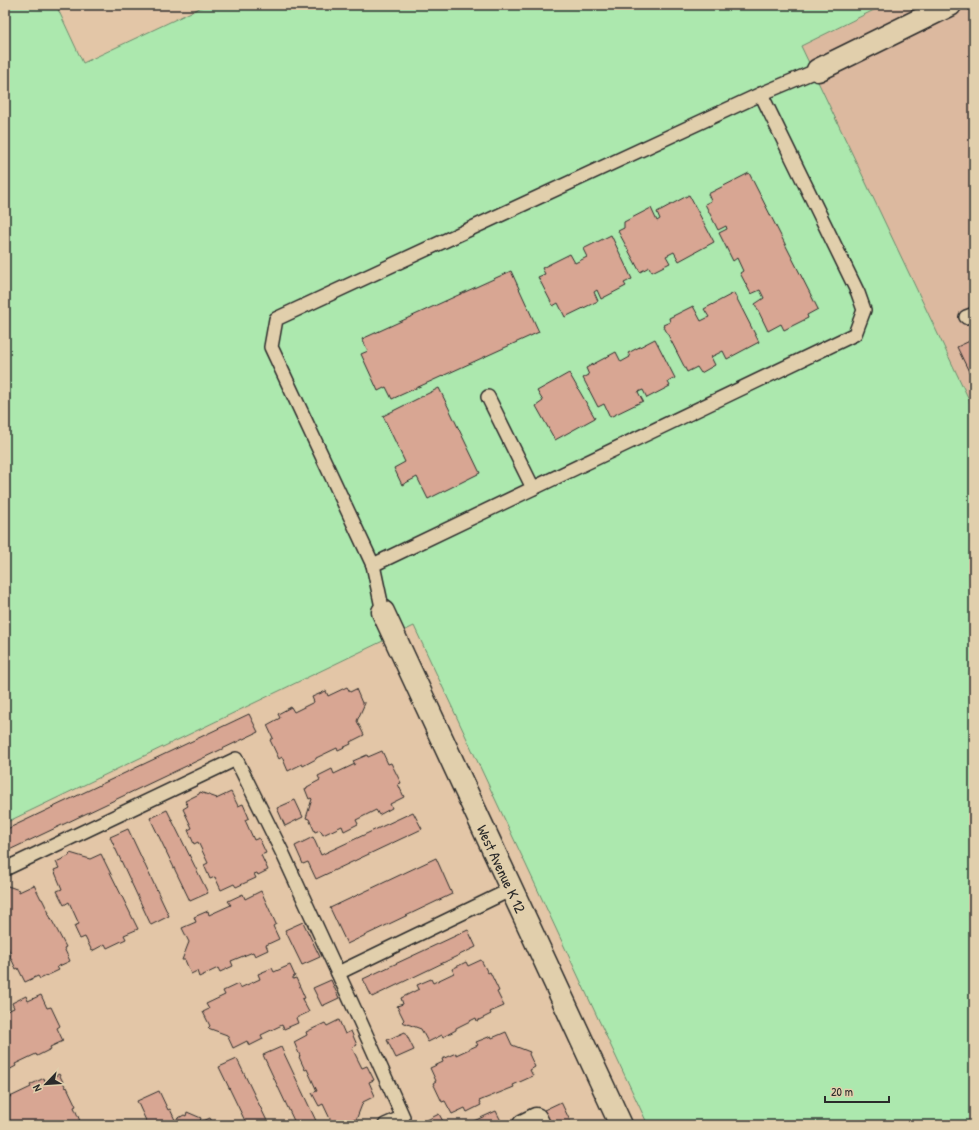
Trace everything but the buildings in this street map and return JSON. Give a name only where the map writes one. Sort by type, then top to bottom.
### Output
[{"type":"street","points":[[818,70],[947,5]]},
{"type":"street","name":"West Avenue K 12","points":[[383,612],[510,890],[620,1125]]},
{"type":"street","points":[[524,1125],[536,1119],[539,1125]]},
{"type":"lane","points":[[383,612],[373,565],[271,347],[276,320],[761,94],[818,70]]},
{"type":"lane","points":[[373,565],[855,334],[864,310],[858,293],[761,94]]},
{"type":"lane","points":[[488,397],[532,488]]},
{"type":"lane","points":[[5,869],[236,759],[283,854],[403,1117],[386,1125]]},
{"type":"lane","points":[[338,973],[510,890]]},
{"type":"shaded area","points":[[884,5],[974,5],[974,410],[800,46]]},
{"type":"green space","points":[[5,5],[56,5],[83,63],[206,5],[884,5],[801,46],[974,410],[974,1125],[648,1125],[414,626],[5,823]]}]
